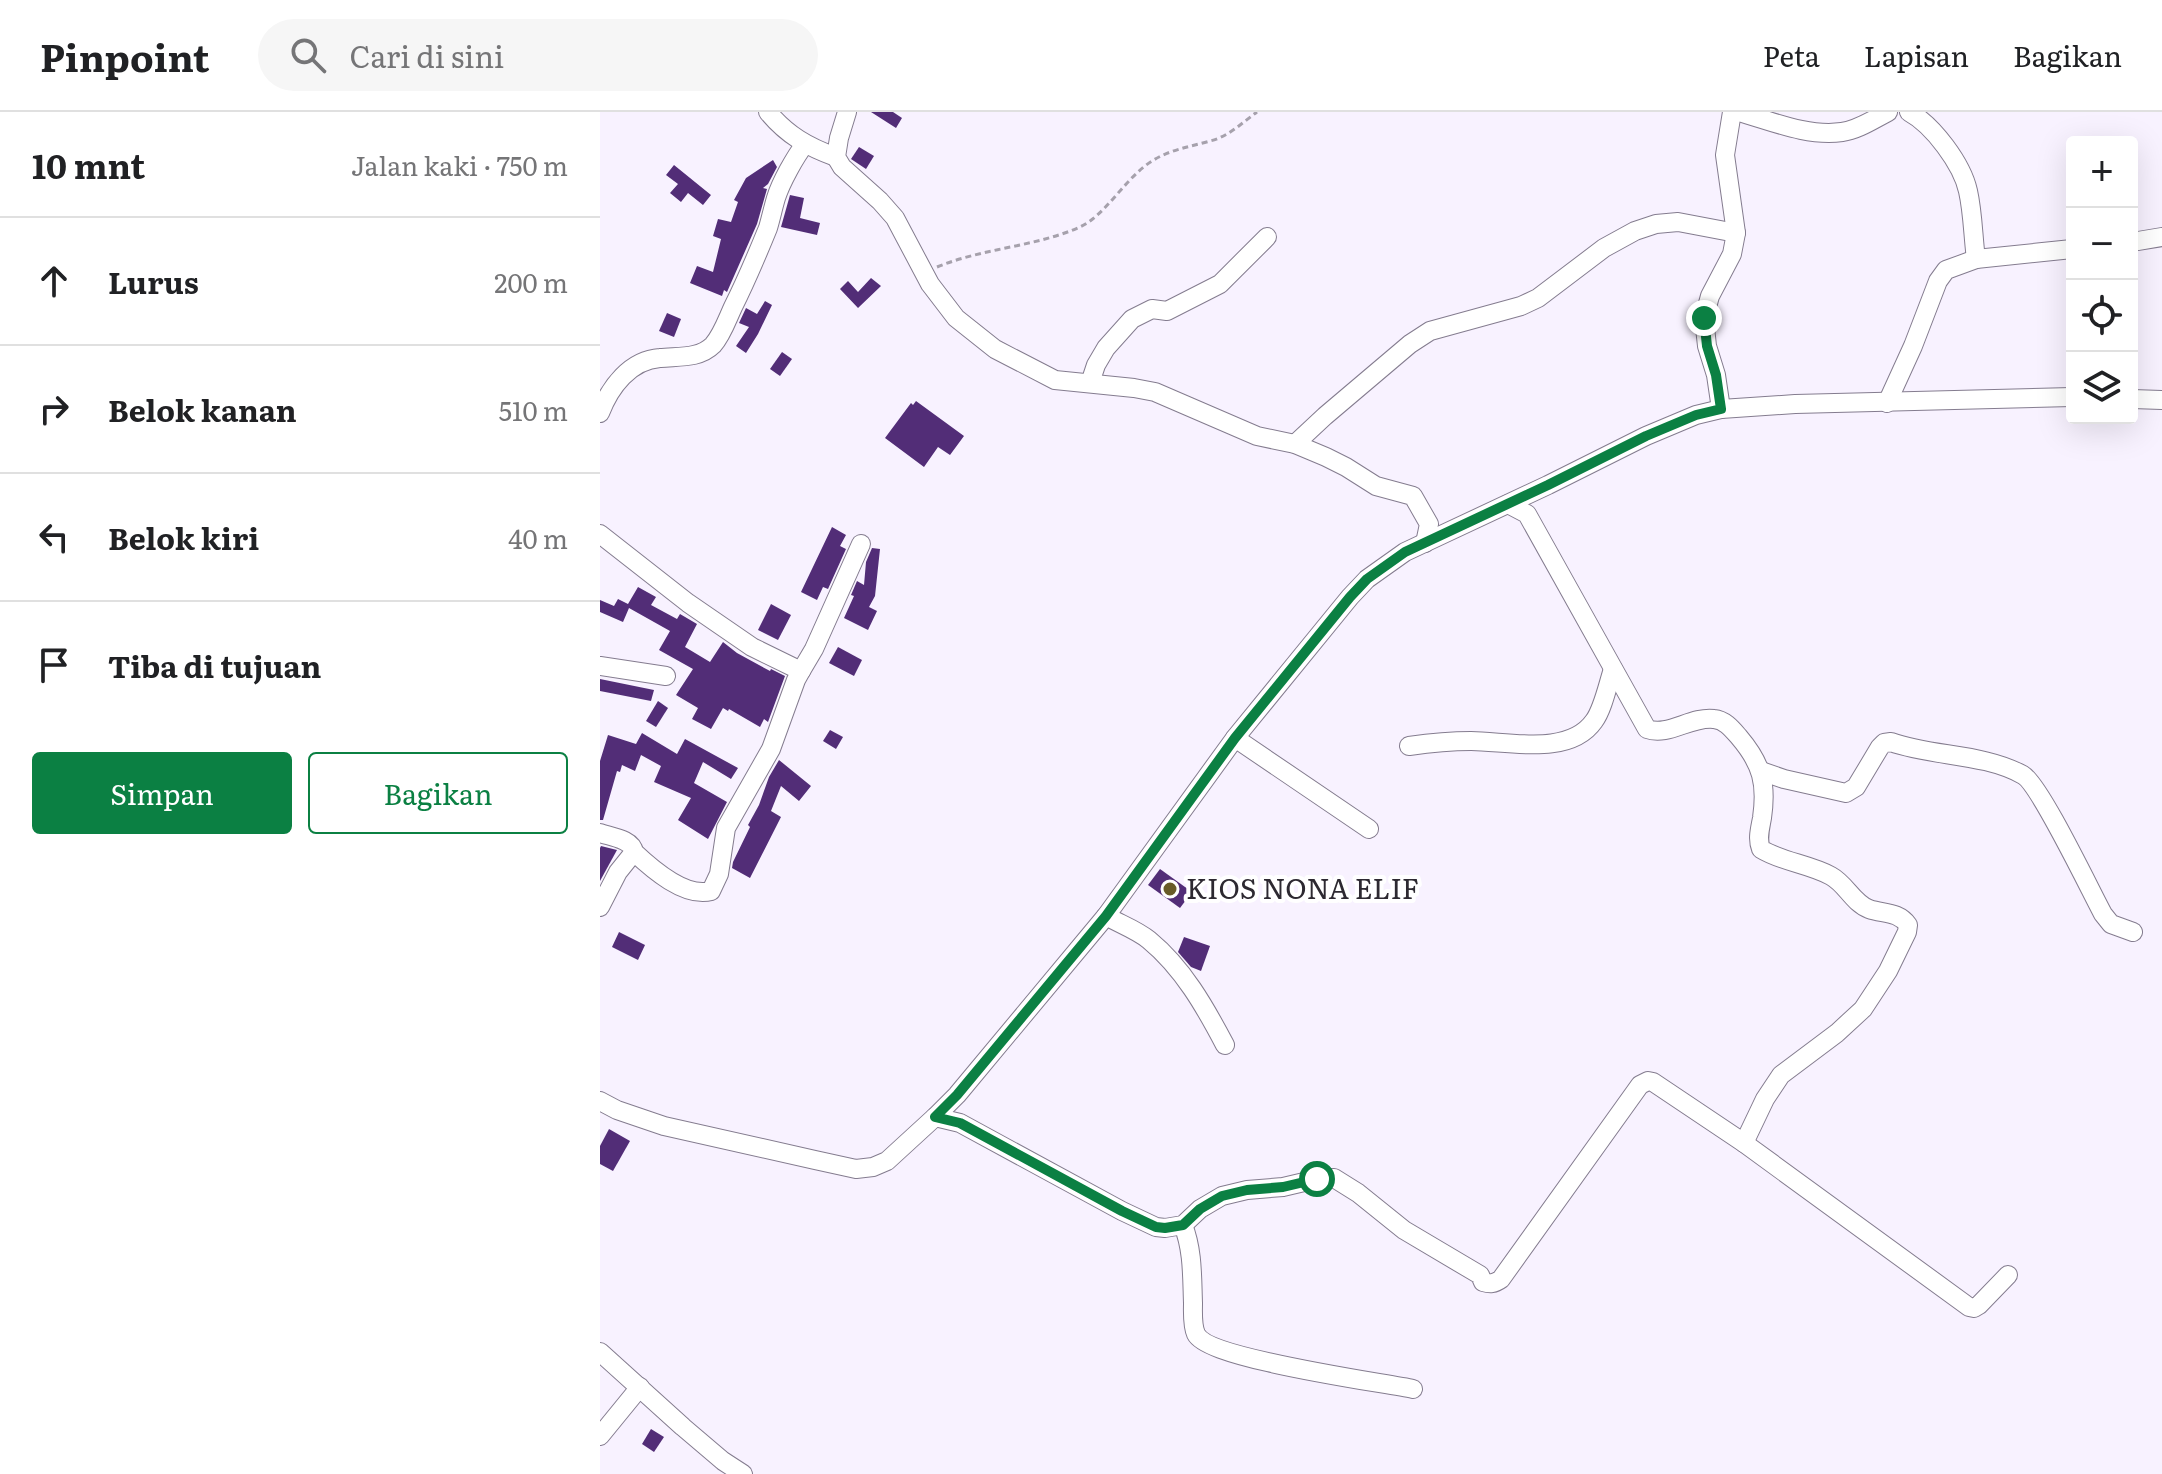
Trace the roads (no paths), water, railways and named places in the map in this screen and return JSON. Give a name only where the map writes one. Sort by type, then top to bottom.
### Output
[{"type":"street","points":[[768,112],[780,127],[805,144],[836,157],[842,167],[880,201],[895,218],[930,284],[956,318],[995,349],[1055,380],[1155,392],[1266,439],[1295,444],[1346,467],[1376,486],[1413,496],[1429,524],[1425,543]]},
{"type":"street","points":[[836,157],[847,112]]},
{"type":"street","points":[[1721,409],[1704,318],[1710,296],[1732,254],[1736,233],[1725,155],[1732,112]]},
{"type":"street","points":[[1739,112],[1819,133],[1844,132],[1888,112]]},
{"type":"street","points":[[1909,112],[1931,130],[1953,157],[1968,189],[1976,259]]},
{"type":"street","points":[[600,413],[617,382],[639,363],[693,355],[713,345],[748,276],[769,223],[776,195],[805,144]]},
{"type":"street","points":[[1295,444],[1410,344],[1430,331],[1521,306],[1538,298],[1604,248],[1635,231],[1656,224],[1678,222],[1736,233]]},
{"type":"street","points":[[1090,383],[1106,348],[1132,319],[1152,309],[1167,311],[1220,284],[1267,237]]},
{"type":"street","points":[[2138,241],[2162,237]]},
{"type":"street","points":[[1887,403],[1942,274],[1951,267],[1976,259],[2066,250]]},
{"type":"street","points":[[600,1101],[664,1126],[856,1169],[887,1161],[966,1084],[1106,916],[1235,738],[1350,597],[1385,565],[1657,431],[1696,415],[1721,409],[1795,404],[2066,397]]},
{"type":"street","points":[[2138,399],[2162,400]]},
{"type":"street","points":[[1508,504],[1527,514],[1647,729],[1662,731],[1711,718],[1721,721],[1740,738],[1761,771],[1764,796],[1761,849],[1831,876],[1846,887],[1858,903],[1898,916],[1908,925],[1888,971],[1863,1009],[1781,1075],[1765,1099],[1744,1143]]},
{"type":"street","points":[[600,534],[688,603],[752,647],[801,671]]},
{"type":"street","points":[[634,852],[654,871],[671,881],[700,894],[711,891],[719,874],[726,828],[771,749],[796,680],[814,649],[861,544]]},
{"type":"street","points":[[600,666],[666,676]]},
{"type":"street","points":[[1409,746],[1441,741],[1562,742],[1579,734],[1594,721],[1613,669]]},
{"type":"street","points":[[1235,738],[1369,829]]},
{"type":"street","points":[[1761,771],[1846,793],[1856,787],[1880,747],[1891,742],[1929,753],[1990,763],[2017,773],[2026,777],[2033,786],[2103,914],[2111,924],[2133,932]]},
{"type":"street","points":[[600,833],[634,846],[634,852],[618,872],[600,907]]},
{"type":"street","points":[[1106,916],[1148,938],[1173,964],[1201,1001],[1225,1045]]},
{"type":"street","points":[[935,1117],[960,1123],[1141,1220],[1165,1228],[1183,1225],[1200,1209],[1222,1196],[1334,1178],[1404,1230],[1480,1275],[1483,1282],[1495,1283],[1501,1279],[1640,1085],[1648,1081],[1744,1143],[1969,1307],[1979,1305],[2008,1275]]},
{"type":"street","points":[[1183,1225],[1190,1247],[1194,1328],[1201,1340],[1259,1360],[1413,1389]]},
{"type":"street","points":[[600,1352],[739,1473]]},
{"type":"street","points":[[600,1436],[640,1387]]},
{"type":"place","name":"KIOS NONA ELIF","points":[[1170,889]]}]
